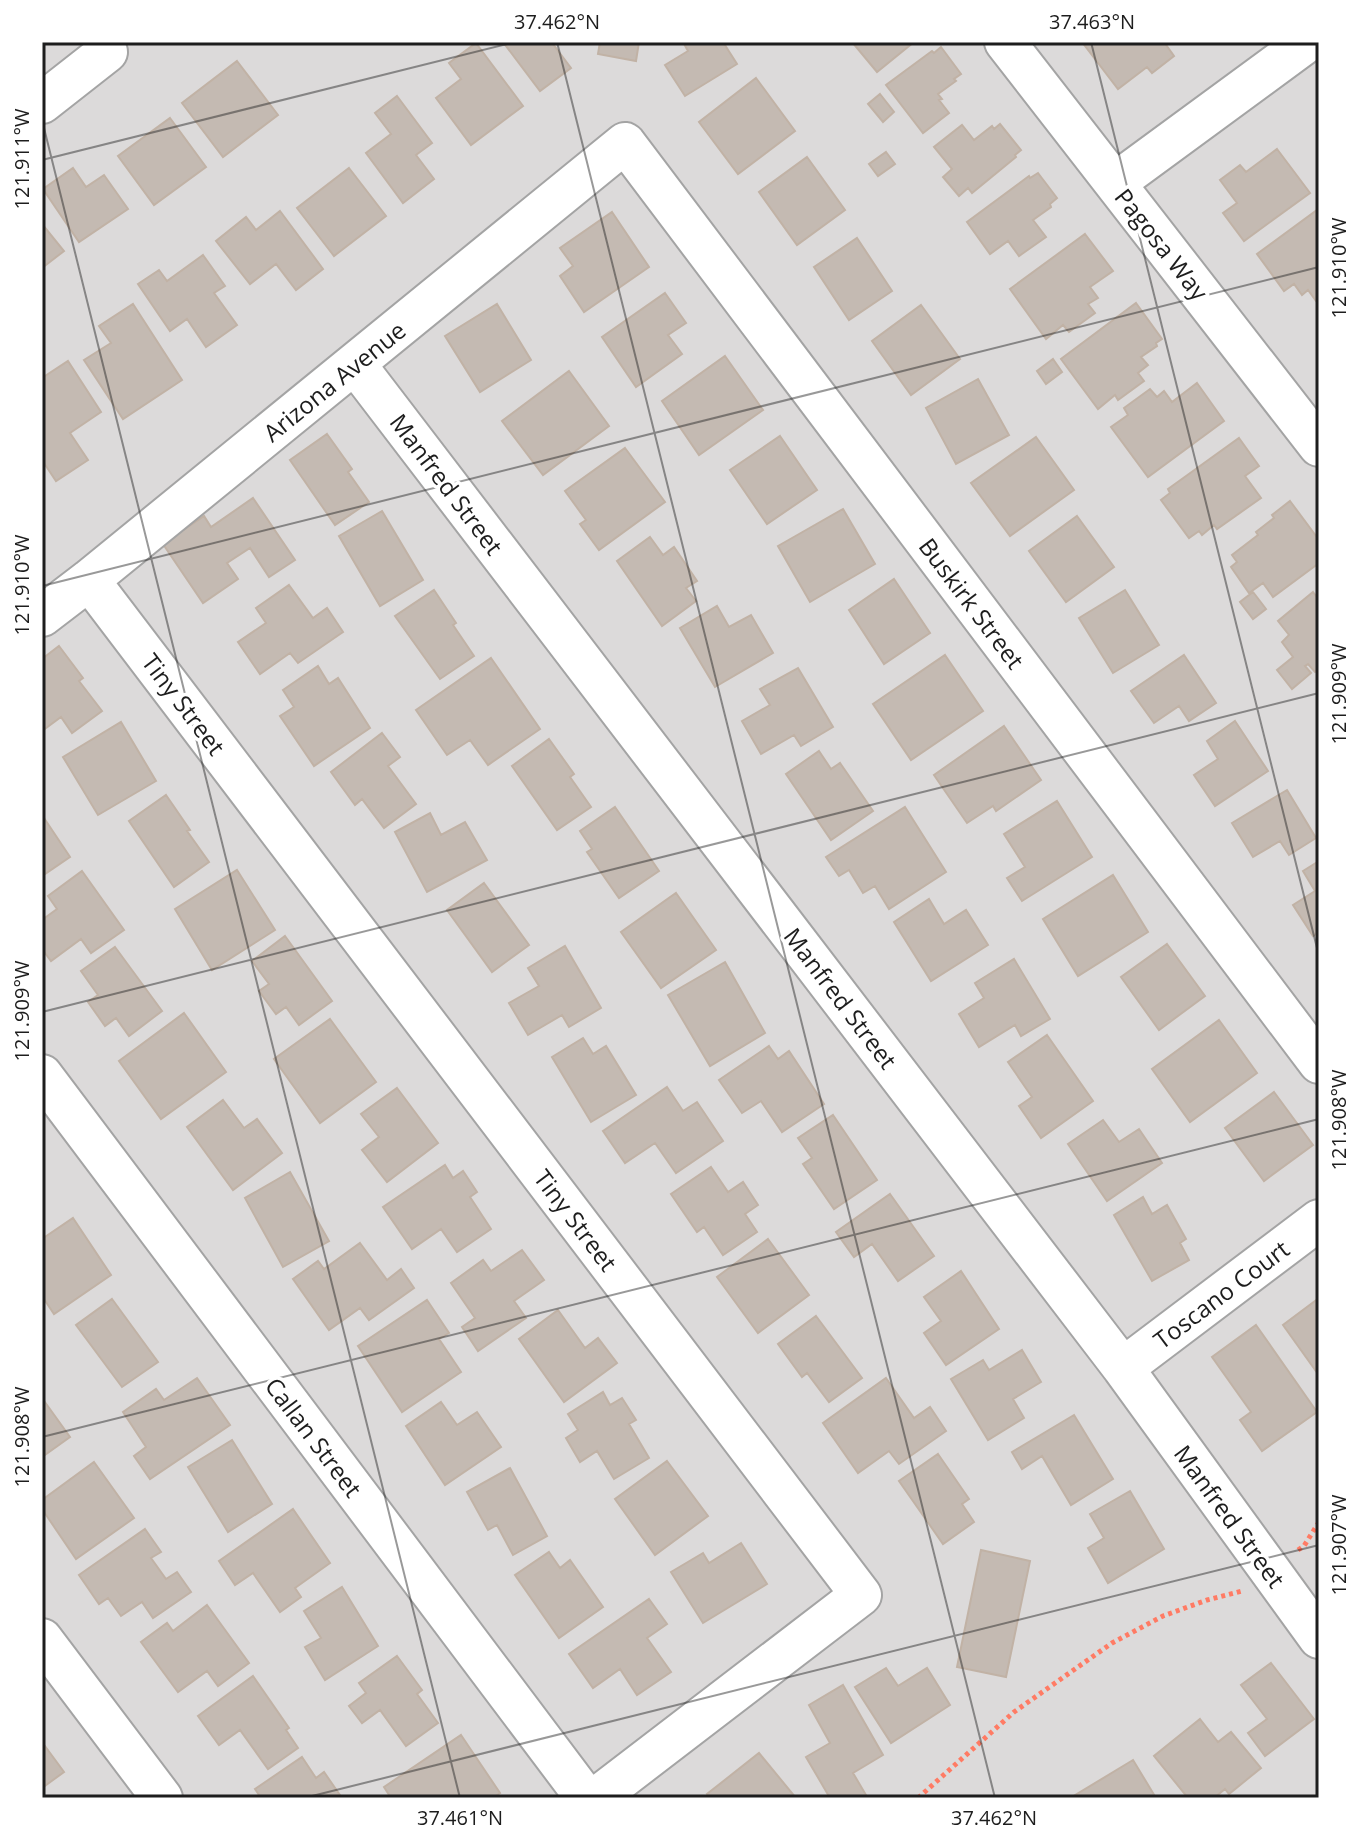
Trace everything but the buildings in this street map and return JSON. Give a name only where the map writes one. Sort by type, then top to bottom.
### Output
[{"type":"street","name":"Pagosa Way","points":[[1005,42],[1319,446]]},
{"type":"street","points":[[1115,183],[1307,42]]},
{"type":"street","points":[[42,103],[107,52]]},
{"type":"street","name":"Arizona Avenue","points":[[42,616],[625,143]]},
{"type":"street","name":"Buskirk Street","points":[[625,143],[1319,1063]]},
{"type":"street","name":"Manfred Street","points":[[355,364],[1123,1368],[1319,1638]]},
{"type":"street","name":"Tiny Street","points":[[89,580],[861,1595],[596,1798]]},
{"type":"street","name":"Callan Street","points":[[42,1075],[586,1798]]},
{"type":"street","name":"Toscano Court","points":[[1123,1368],[1319,1220]]},
{"type":"street","points":[[42,1639],[142,1791]]},
{"type":"path","points":[[918,1798],[1014,1712],[1112,1643],[1163,1616],[1248,1589],[1304,1546],[1319,1522]]},
{"type":"shaded area","points":[[42,42],[1319,42],[1319,1798],[42,1798]]}]
